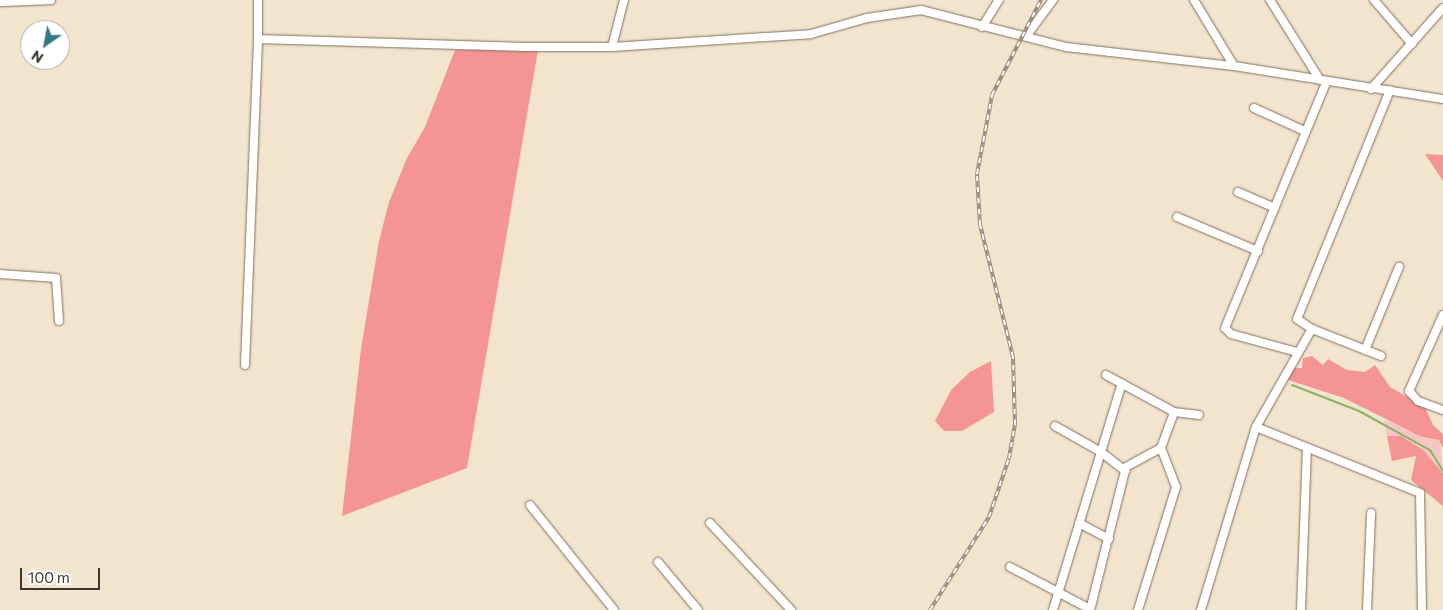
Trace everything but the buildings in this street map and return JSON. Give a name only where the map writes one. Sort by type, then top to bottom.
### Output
[{"type":"street","points":[[0,2],[51,0]]},
{"type":"street","points":[[245,365],[258,0]]},
{"type":"street","points":[[612,47],[624,0]]},
{"type":"street","points":[[982,27],[999,0]]},
{"type":"street","points":[[1027,35],[1053,0]]},
{"type":"street","points":[[1194,0],[1234,66]]},
{"type":"street","points":[[1270,0],[1324,81]]},
{"type":"street","points":[[1374,0],[1412,44]]},
{"type":"street","points":[[1371,89],[1443,8]]},
{"type":"street","points":[[258,39],[612,47],[811,34],[910,9],[1012,36],[1027,35],[1066,47],[1234,66],[1443,99]]},
{"type":"street","points":[[1297,352],[1226,332],[1225,324],[1258,251],[1324,81]]},
{"type":"street","points":[[1381,356],[1312,329],[1298,322],[1298,316],[1390,90]]},
{"type":"street","points":[[1254,108],[1305,131]]},
{"type":"street","points":[[1238,192],[1275,208]]},
{"type":"street","points":[[1177,217],[1258,251]]},
{"type":"street","points":[[1365,350],[1399,267]]},
{"type":"street","points":[[0,274],[56,278],[59,321]]},
{"type":"street","points":[[1443,315],[1409,391],[1418,401],[1443,410]]},
{"type":"street","points":[[1201,610],[1256,427],[1297,352],[1312,329]]},
{"type":"street","points":[[1106,375],[1174,412],[1199,414]]},
{"type":"street","points":[[1053,610],[1122,383]]},
{"type":"street","points":[[1138,610],[1176,486],[1161,448],[1174,412]]},
{"type":"street","points":[[1010,567],[1090,610],[1125,478],[1124,468],[1101,452],[1055,426]]},
{"type":"street","points":[[1256,427],[1423,496],[1422,610]]},
{"type":"street","points":[[1124,468],[1161,448]]},
{"type":"street","points":[[1302,610],[1307,448]]},
{"type":"street","points":[[530,505],[614,610]]},
{"type":"street","points":[[1367,610],[1371,512]]},
{"type":"street","points":[[710,523],[791,610]]},
{"type":"street","points":[[1079,523],[1108,539]]},
{"type":"street","points":[[658,562],[698,610]]},
{"type":"shaded area","points":[[455,50],[538,50],[467,468],[342,516],[361,349],[379,241],[389,202],[407,158],[425,127]]},
{"type":"shaded area","points":[[1425,154],[1443,155],[1443,181]]},
{"type":"shaded area","points":[[1312,356],[1323,365],[1328,359],[1347,370],[1365,372],[1375,365],[1390,387],[1425,407],[1433,425],[1443,434],[1443,448],[1439,440],[1422,437],[1344,398],[1288,380],[1290,368],[1302,368],[1303,358]]},
{"type":"shaded area","points":[[991,361],[994,412],[962,431],[944,431],[935,421],[951,390],[970,372]]},
{"type":"shaded area","points":[[1384,420],[1414,430],[1423,438],[1440,440],[1443,473],[1423,450],[1401,436],[1387,436]]},
{"type":"shaded area","points":[[1387,436],[1401,436],[1423,450],[1443,473],[1443,506],[1411,480],[1416,456],[1392,461]]},
{"type":"waterway","points":[[1292,385],[1359,411],[1430,450],[1443,471]]},
{"type":"railway","points":[[930,610],[989,517],[1009,458],[1015,425],[1013,357],[980,225],[977,174],[992,95],[1041,0]]}]
